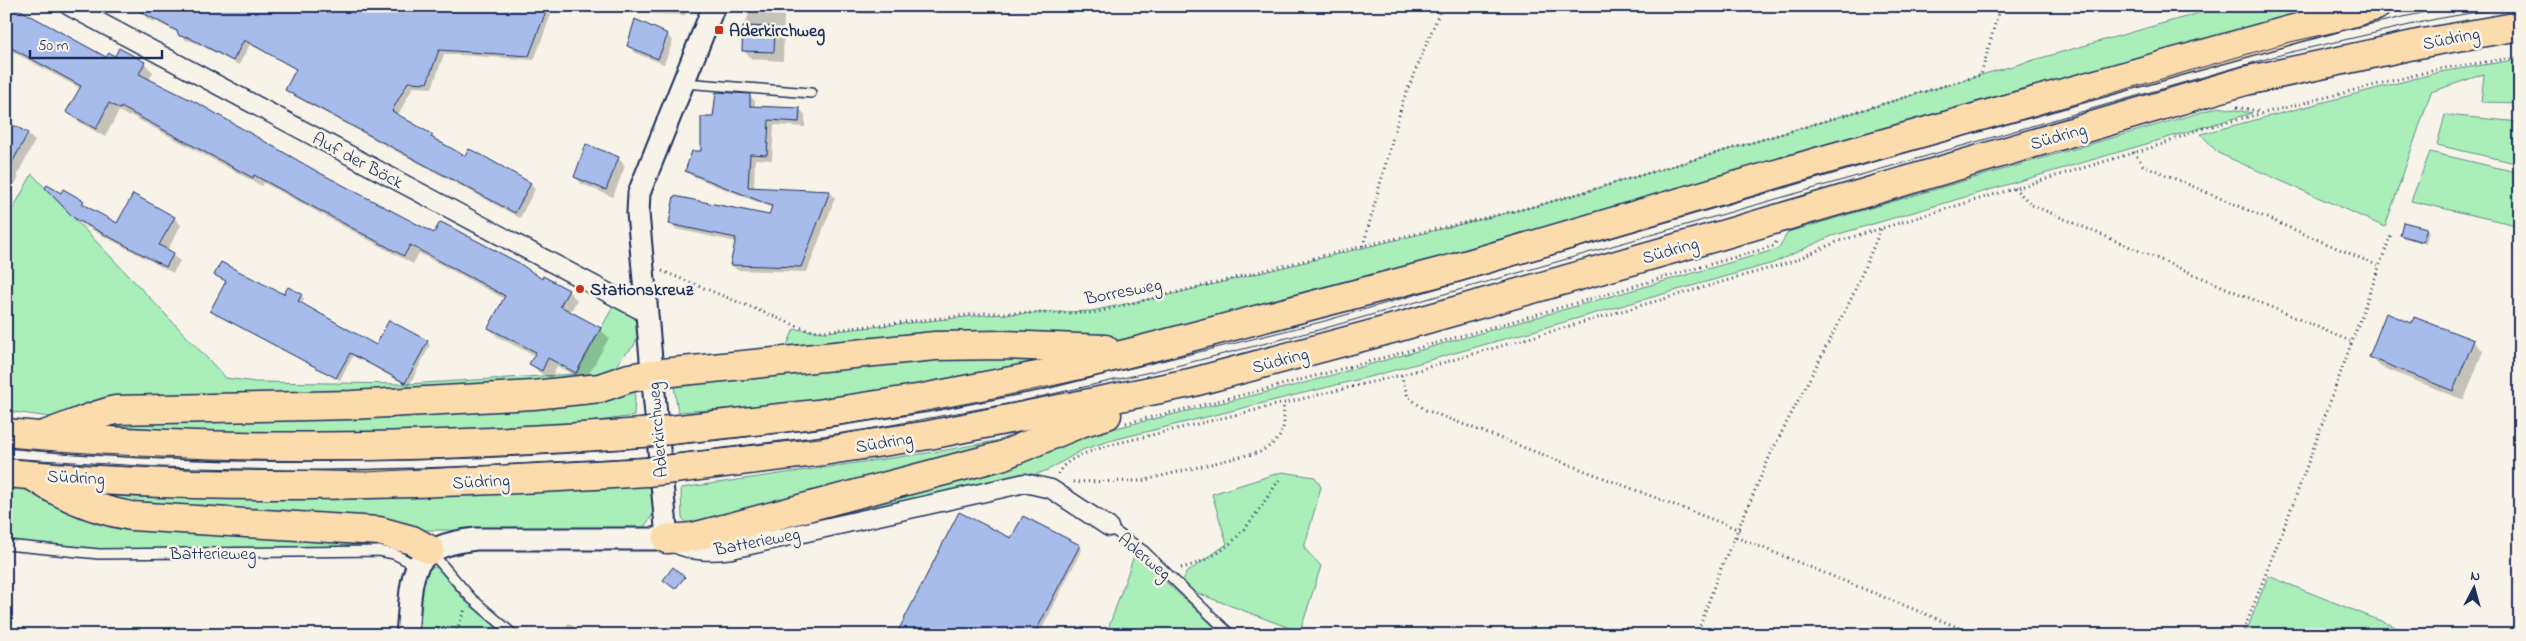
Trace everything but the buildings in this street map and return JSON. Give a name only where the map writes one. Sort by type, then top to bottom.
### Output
[{"type":"main road","points":[[6,433],[160,444],[309,447],[459,444],[642,433],[817,414],[923,398],[1037,376],[1455,268],[1831,158],[2376,6]]},
{"type":"main road","name":"Südring","points":[[18,474],[281,486],[450,483],[647,472],[929,436],[1190,384],[1399,328],[2246,81],[2424,43],[2520,26]]},
{"type":"main road","points":[[41,436],[73,426],[93,416],[115,410],[352,405],[533,395],[600,388],[629,378],[652,374],[935,346],[1004,344],[1141,350]]},
{"type":"main road","points":[[667,539],[693,537],[1002,456],[1083,422],[1190,384]]},
{"type":"main road","points":[[18,474],[85,505],[115,514],[379,531],[412,540],[424,558]]},
{"type":"street","name":"Auf der Böck","points":[[68,6],[648,314]]},
{"type":"street","name":"Aderkirchweg","points":[[667,539],[638,213],[639,193],[714,6]]},
{"type":"street","name":"Batterieweg","points":[[424,558],[457,541],[476,539],[667,539],[688,549],[710,552],[732,549],[1006,486],[1025,483],[1051,489]]},
{"type":"street","name":"Aderweg","points":[[1051,489],[1109,527]]},
{"type":"street","points":[[406,635],[411,592],[424,558]]},
{"type":"lane","points":[[683,83],[811,93]]},
{"type":"lane","name":"Aderweg","points":[[1109,527],[1144,551],[1231,635]]},
{"type":"lane","name":"Batterieweg","points":[[6,545],[99,554],[379,551],[424,558]]},
{"type":"lane","points":[[424,558],[514,635]]},
{"type":"path","points":[[1363,246],[1403,101],[1442,6]]},
{"type":"path","name":"Borresweg","points":[[643,264],[796,326],[824,331],[985,313],[1093,314],[1363,246],[1540,205],[1981,74],[2000,6]]},
{"type":"path","points":[[1051,489],[1060,470],[1084,454],[1110,445],[1401,375],[1791,262],[1839,241],[2134,152],[2200,129],[2261,112],[2439,69],[2520,57]]},
{"type":"path","points":[[2134,152],[2143,165],[2379,266]]},
{"type":"path","points":[[2014,188],[2032,206],[2350,341]]},
{"type":"path","points":[[1697,635],[1718,575],[1740,530],[1772,451],[1852,297],[1881,228]]},
{"type":"path","points":[[2242,635],[2293,504],[2350,341],[2391,234]]},
{"type":"path","points":[[1401,375],[1408,397],[1426,410],[1740,530]]},
{"type":"path","points":[[1051,489],[1071,482],[1142,481],[1260,452],[1278,442],[1285,423],[1283,404]]},
{"type":"path","points":[[1166,572],[1213,558],[1230,545],[1279,480]]},
{"type":"path","points":[[1736,537],[1977,635]]},
{"type":"path","points":[[455,635],[471,598]]},
{"type":"path","points":[[6,629],[29,635]]},
{"type":"green space","points":[[2224,6],[2336,6],[1579,222],[1015,372],[815,403],[678,412],[671,367],[785,350],[794,329],[826,332],[984,315],[1091,311],[1169,295],[1540,205],[1981,75]]},
{"type":"green space","points":[[2520,59],[2520,103],[2481,102],[2484,74],[2431,92],[2385,227],[2218,153],[2201,134],[2440,72]]},
{"type":"green space","points":[[2219,107],[2252,113],[1832,236],[1773,263],[1377,375],[1109,441],[1082,450],[1048,470],[1034,475],[711,546],[1065,440],[1297,385],[1778,249],[1788,232]]},
{"type":"green space","points":[[2445,115],[2520,122],[2520,164],[2437,145]]},
{"type":"green space","points":[[2430,152],[2520,173],[2520,226],[2411,201]]},
{"type":"green space","points":[[32,174],[226,378],[255,382],[406,384],[576,374],[615,303],[631,311],[640,328],[634,346],[622,357],[610,374],[635,393],[634,416],[533,430],[289,437],[124,427],[6,411],[6,206],[13,209]]},
{"type":"green space","points":[[1043,432],[689,526],[682,518],[681,488],[941,451]]},
{"type":"green space","points":[[1282,472],[1315,477],[1321,487],[1304,548],[1321,566],[1300,632],[1189,590],[1183,581],[1186,573],[1227,544],[1212,494]]},
{"type":"green space","points":[[649,479],[654,513],[644,527],[628,531],[422,530],[379,548],[99,551],[6,541],[6,482]]},
{"type":"green space","points":[[1135,553],[1223,635],[1106,635]]},
{"type":"green space","points":[[437,567],[465,601],[505,635],[415,635],[421,583],[430,568]]},
{"type":"green space","points":[[2268,576],[2416,635],[2245,635]]},
{"type":"tram line","points":[[6,447],[209,459],[413,460],[616,450],[717,440],[882,419],[1071,382],[1321,322],[2286,43],[2453,6]]},
{"type":"tram line","points":[[6,458],[160,467],[367,472],[645,457],[820,438],[1017,402],[1172,367],[1322,329],[2287,53],[2436,19],[2512,6]]},
{"type":"place","name":"Aderkirchweg","points":[[719,30]]},
{"type":"place","name":"Stationskreuz","points":[[580,289]]}]
